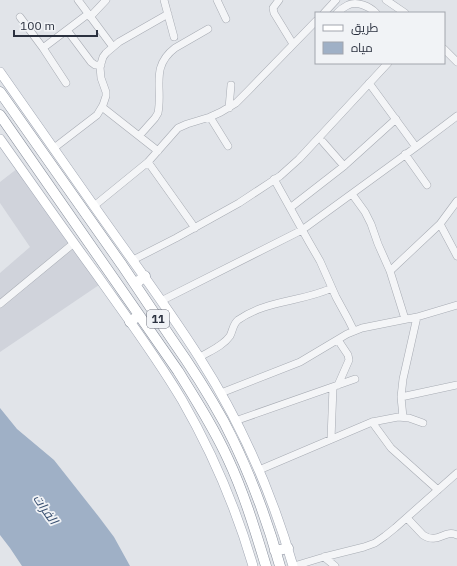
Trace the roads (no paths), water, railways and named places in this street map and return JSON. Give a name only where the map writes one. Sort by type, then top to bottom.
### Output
[{"type":"highway","name":"11","points":[[0,92],[53,166],[204,387],[240,454],[265,518],[280,566]]},
{"type":"highway","name":"11","points":[[0,115],[178,371],[213,429],[241,490],[266,566]]},
{"type":"highway","points":[[0,115],[15,129],[43,169],[49,170],[53,166]]},
{"type":"highway","points":[[53,191],[58,188],[62,190],[101,245],[122,266]]},
{"type":"highway","points":[[134,284],[145,276]]},
{"type":"highway","points":[[130,322],[139,315]]},
{"type":"highway","points":[[275,551],[288,548]]},
{"type":"main road","points":[[0,72],[145,276],[200,357],[221,393],[258,470],[275,508],[294,566]]},
{"type":"main road","points":[[0,139],[130,322],[181,399],[222,478],[253,566]]},
{"type":"street","points":[[78,0],[113,47]]},
{"type":"street","points":[[43,48],[89,16],[106,0]]},
{"type":"street","points":[[164,0],[174,37]]},
{"type":"street","points":[[217,0],[226,19]]},
{"type":"street","points":[[279,0],[273,8],[274,13],[293,44]]},
{"type":"street","points":[[325,12],[336,0]]},
{"type":"street","points":[[386,0],[404,12]]},
{"type":"street","points":[[338,12],[345,6],[352,4],[364,6],[375,12]]},
{"type":"street","points":[[54,148],[97,115],[105,102],[106,94],[100,73],[103,57],[106,53],[120,42],[168,14]]},
{"type":"street","points":[[20,17],[66,83]]},
{"type":"street","points":[[94,206],[148,162],[178,128],[210,117],[229,108],[245,94],[315,22]]},
{"type":"street","points":[[300,36],[315,28]]},
{"type":"street","points":[[139,136],[158,113],[159,72],[163,61],[170,52],[208,29]]},
{"type":"street","points":[[68,30],[91,62],[95,65],[101,66]]},
{"type":"street","points":[[445,50],[457,62]]},
{"type":"street","points":[[133,260],[239,203],[274,179],[299,159],[387,64]]},
{"type":"street","points":[[369,83],[416,147]]},
{"type":"street","points":[[229,108],[231,84]]},
{"type":"street","points":[[102,107],[158,151]]},
{"type":"street","points":[[161,301],[302,230],[457,116]]},
{"type":"street","points":[[210,117],[228,146]]},
{"type":"street","points":[[290,208],[344,166],[396,119]]},
{"type":"street","points":[[324,142],[344,166]]},
{"type":"street","points":[[405,154],[427,185]]},
{"type":"street","points":[[148,162],[195,228]]},
{"type":"street","points":[[274,179],[320,261],[336,297],[354,331]]},
{"type":"street","points":[[352,194],[359,202],[371,224],[390,271],[405,319]]},
{"type":"street","points":[[390,271],[440,224],[457,201]]},
{"type":"street","points":[[440,224],[457,256]]},
{"type":"street","points":[[0,304],[74,243]]},
{"type":"street","points":[[200,357],[226,340],[232,332],[235,323],[252,312],[263,307],[307,297],[332,288]]},
{"type":"street","points":[[221,393],[300,362],[354,331],[370,326],[417,317],[457,305]]},
{"type":"street","points":[[403,417],[401,397],[403,378],[417,317]]},
{"type":"street","points":[[331,439],[336,386],[349,360],[348,355],[338,340]]},
{"type":"street","points":[[235,421],[355,379]]},
{"type":"street","points":[[401,397],[457,385]]},
{"type":"street","points":[[258,470],[372,422],[393,417],[403,417],[423,423]]},
{"type":"street","points":[[372,422],[387,444],[438,490]]},
{"type":"street","points":[[294,566],[364,547],[375,542],[407,518],[457,473]]},
{"type":"street","points":[[407,518],[426,537],[434,539],[449,533],[454,533],[457,535]]},
{"type":"street","points":[[324,557],[334,566]]},
{"type":"water","name":"الفرات","points":[[0,408],[17,429],[54,460],[114,537],[130,566],[22,566],[0,535]]}]
